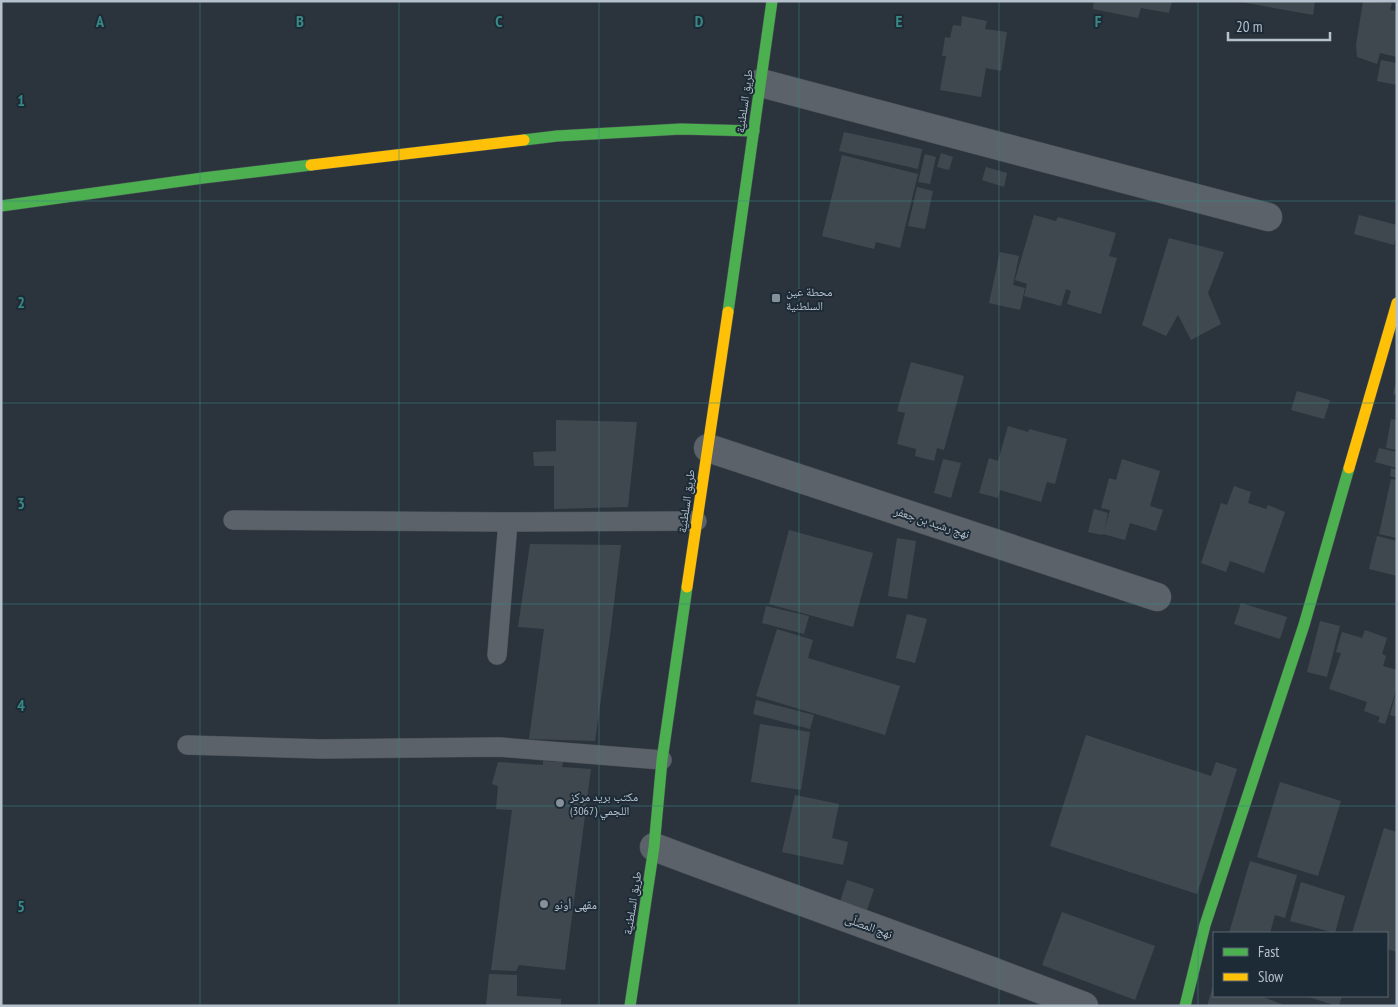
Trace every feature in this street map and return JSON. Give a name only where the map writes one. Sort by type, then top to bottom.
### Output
[{"type":"street","name":"طريق السلطنية","points":[[630,1006],[654,847],[662,760],[772,1]]},
{"type":"street","points":[[761,83],[1268,218]]},
{"type":"street","points":[[1,206],[204,178],[557,136],[681,129],[754,131]]},
{"type":"street","points":[[1185,1006],[1205,925],[1304,625],[1397,303]]},
{"type":"street","name":"نهج رشيد بن جعفر","points":[[708,448],[1157,597]]},
{"type":"street","name":"نهج المصلّى","points":[[654,847],[1084,1006]]},
{"type":"lane","points":[[233,520],[697,522]]},
{"type":"lane","points":[[498,655],[508,522]]},
{"type":"lane","points":[[187,744],[320,749],[499,747],[662,760]]},
{"type":"building","points":[[1094,1],[1172,1],[1169,13],[1141,8],[1138,18],[1093,9]]},
{"type":"building","points":[[1242,1],[1315,1],[1313,15]]},
{"type":"building","points":[[1363,1],[1392,3],[1390,10],[1397,11],[1397,57],[1380,53],[1377,64],[1357,57],[1356,45]]},
{"type":"building","points":[[962,16],[987,21],[985,29],[1007,32],[1001,71],[986,68],[981,97],[940,90],[946,56],[942,56],[945,37],[950,38],[953,25],[961,26]]},
{"type":"building","points":[[1381,60],[1397,63],[1397,85],[1377,81]]},
{"type":"building","points":[[844,132],[922,149],[918,169],[839,151]]},
{"type":"building","points":[[941,153],[953,157],[949,170],[937,167]]},
{"type":"building","points":[[925,154],[936,157],[930,184],[918,182]]},
{"type":"building","points":[[842,155],[918,174],[900,248],[876,242],[874,249],[822,236]]},
{"type":"building","points":[[986,167],[1007,173],[1004,187],[982,180]]},
{"type":"building","points":[[917,187],[933,191],[925,229],[908,226]]},
{"type":"building","points":[[1034,215],[1056,221],[1058,217],[1116,233],[1109,256],[1117,258],[1101,314],[1067,304],[1071,291],[1066,289],[1061,306],[1024,296],[1027,284],[1015,280]]},
{"type":"building","points":[[1359,215],[1397,225],[1394,245],[1354,234]]},
{"type":"building","points":[[1169,238],[1224,252],[1208,293],[1221,324],[1191,340],[1178,315],[1166,336],[1142,325]]},
{"type":"building","points":[[1000,252],[1019,256],[1013,285],[1025,288],[1020,310],[989,303]]},
{"type":"building","points":[[911,362],[964,376],[944,450],[937,448],[934,461],[915,456],[916,449],[897,444],[905,413],[897,411]]},
{"type":"building","points":[[1397,382],[1397,395],[1393,394]]},
{"type":"building","points":[[1297,391],[1330,400],[1324,419],[1291,410]]},
{"type":"building","points":[[1391,419],[1397,420],[1397,450],[1386,448]]},
{"type":"building","points":[[556,420],[637,422],[628,507],[554,509],[554,466],[534,466],[533,452],[556,451]]},
{"type":"building","points":[[1008,426],[1028,432],[1029,429],[1067,439],[1055,484],[1047,482],[1041,502],[1000,490],[998,498],[979,493],[989,458],[998,461]]},
{"type":"building","points":[[1379,448],[1397,452],[1397,468],[1375,462]]},
{"type":"building","points":[[943,459],[961,463],[951,498],[934,493]]},
{"type":"building","points":[[1122,459],[1160,471],[1150,506],[1163,510],[1156,531],[1130,523],[1125,540],[1088,532],[1094,509],[1108,513],[1104,531],[1110,510],[1101,508],[1109,478],[1116,480]]},
{"type":"building","points":[[1391,468],[1397,470],[1397,478],[1390,476]]},
{"type":"building","points":[[1391,479],[1397,480],[1397,538],[1379,534]]},
{"type":"building","points":[[1234,486],[1251,492],[1248,503],[1266,509],[1268,505],[1285,512],[1264,573],[1230,561],[1226,572],[1201,563],[1221,503],[1227,505]]},
{"type":"building","points":[[789,530],[873,553],[853,627],[769,604]]},
{"type":"building","points":[[1377,536],[1397,541],[1397,576],[1369,569]]},
{"type":"building","points":[[897,538],[916,541],[907,599],[888,596]]},
{"type":"building","points":[[530,544],[621,545],[595,741],[529,739],[544,629],[518,627]]},
{"type":"building","points":[[1241,603],[1287,617],[1280,639],[1234,624]]},
{"type":"building","points":[[766,606],[809,616],[804,634],[762,623]]},
{"type":"building","points":[[907,614],[927,619],[915,663],[896,658]]},
{"type":"building","points":[[1320,621],[1340,626],[1327,677],[1307,672]]},
{"type":"building","points":[[777,629],[813,640],[808,658],[900,686],[885,735],[756,696]]},
{"type":"building","points":[[1365,630],[1387,638],[1382,654],[1386,656],[1383,666],[1397,670],[1397,688],[1385,724],[1378,722],[1380,717],[1364,711],[1367,702],[1329,689],[1341,653],[1336,652],[1342,632],[1362,638]]},
{"type":"building","points":[[1397,693],[1397,717],[1390,715]]},
{"type":"building","points":[[756,700],[814,715],[810,729],[753,714]]},
{"type":"building","points":[[760,724],[810,732],[801,790],[751,782]]},
{"type":"building","points":[[1086,735],[1211,776],[1216,762],[1237,769],[1197,894],[1050,846]]},
{"type":"building","points":[[543,761],[563,762],[562,767],[591,769],[565,970],[519,965],[516,971],[491,970],[512,810],[496,809],[498,786],[492,784],[498,762],[543,765]]},
{"type":"building","points":[[1280,782],[1341,801],[1318,876],[1257,857]]},
{"type":"building","points":[[795,795],[839,804],[832,838],[848,842],[843,865],[782,852]]},
{"type":"building","points":[[1384,828],[1397,832],[1397,952],[1388,949],[1388,932],[1352,932]]},
{"type":"building","points":[[1250,861],[1297,875],[1285,918],[1275,915],[1270,932],[1229,932]]},
{"type":"building","points":[[847,880],[874,889],[864,919],[837,911]]},
{"type":"building","points":[[1301,882],[1345,896],[1335,932],[1290,921]]},
{"type":"building","points":[[1062,912],[1155,946],[1135,1000],[1042,965]]},
{"type":"building","points":[[489,974],[517,975],[517,996],[561,999],[561,1006],[486,1006]]},
{"type":"building","points":[[1213,985],[1213,997],[1264,997],[1286,1006],[1207,1006]]},
{"type":"building","points":[[1309,997],[1342,997],[1339,1006]]},
{"type":"traffic: fast","points":[[728,312],[772,1]]},
{"type":"traffic: fast","points":[[524,140],[557,136],[681,129],[754,131]]},
{"type":"traffic: fast","points":[[1,206],[311,165]]},
{"type":"traffic: fast","points":[[1185,1006],[1205,925],[1304,625],[1349,468]]},
{"type":"traffic: fast","points":[[630,1006],[654,847],[662,760],[687,587]]},
{"type":"traffic: slow","points":[[311,165],[524,140]]},
{"type":"traffic: slow","points":[[1349,468],[1397,303]]},
{"type":"traffic: slow","points":[[687,587],[728,312]]},
{"type":"place","name":"محطة عين السلطنية","points":[[776,298]]},
{"type":"place","name":"مكتب بريد مركز اللجمي (3067)","points":[[560,803]]},
{"type":"place","name":"مقهى أونو","points":[[544,904]]}]
